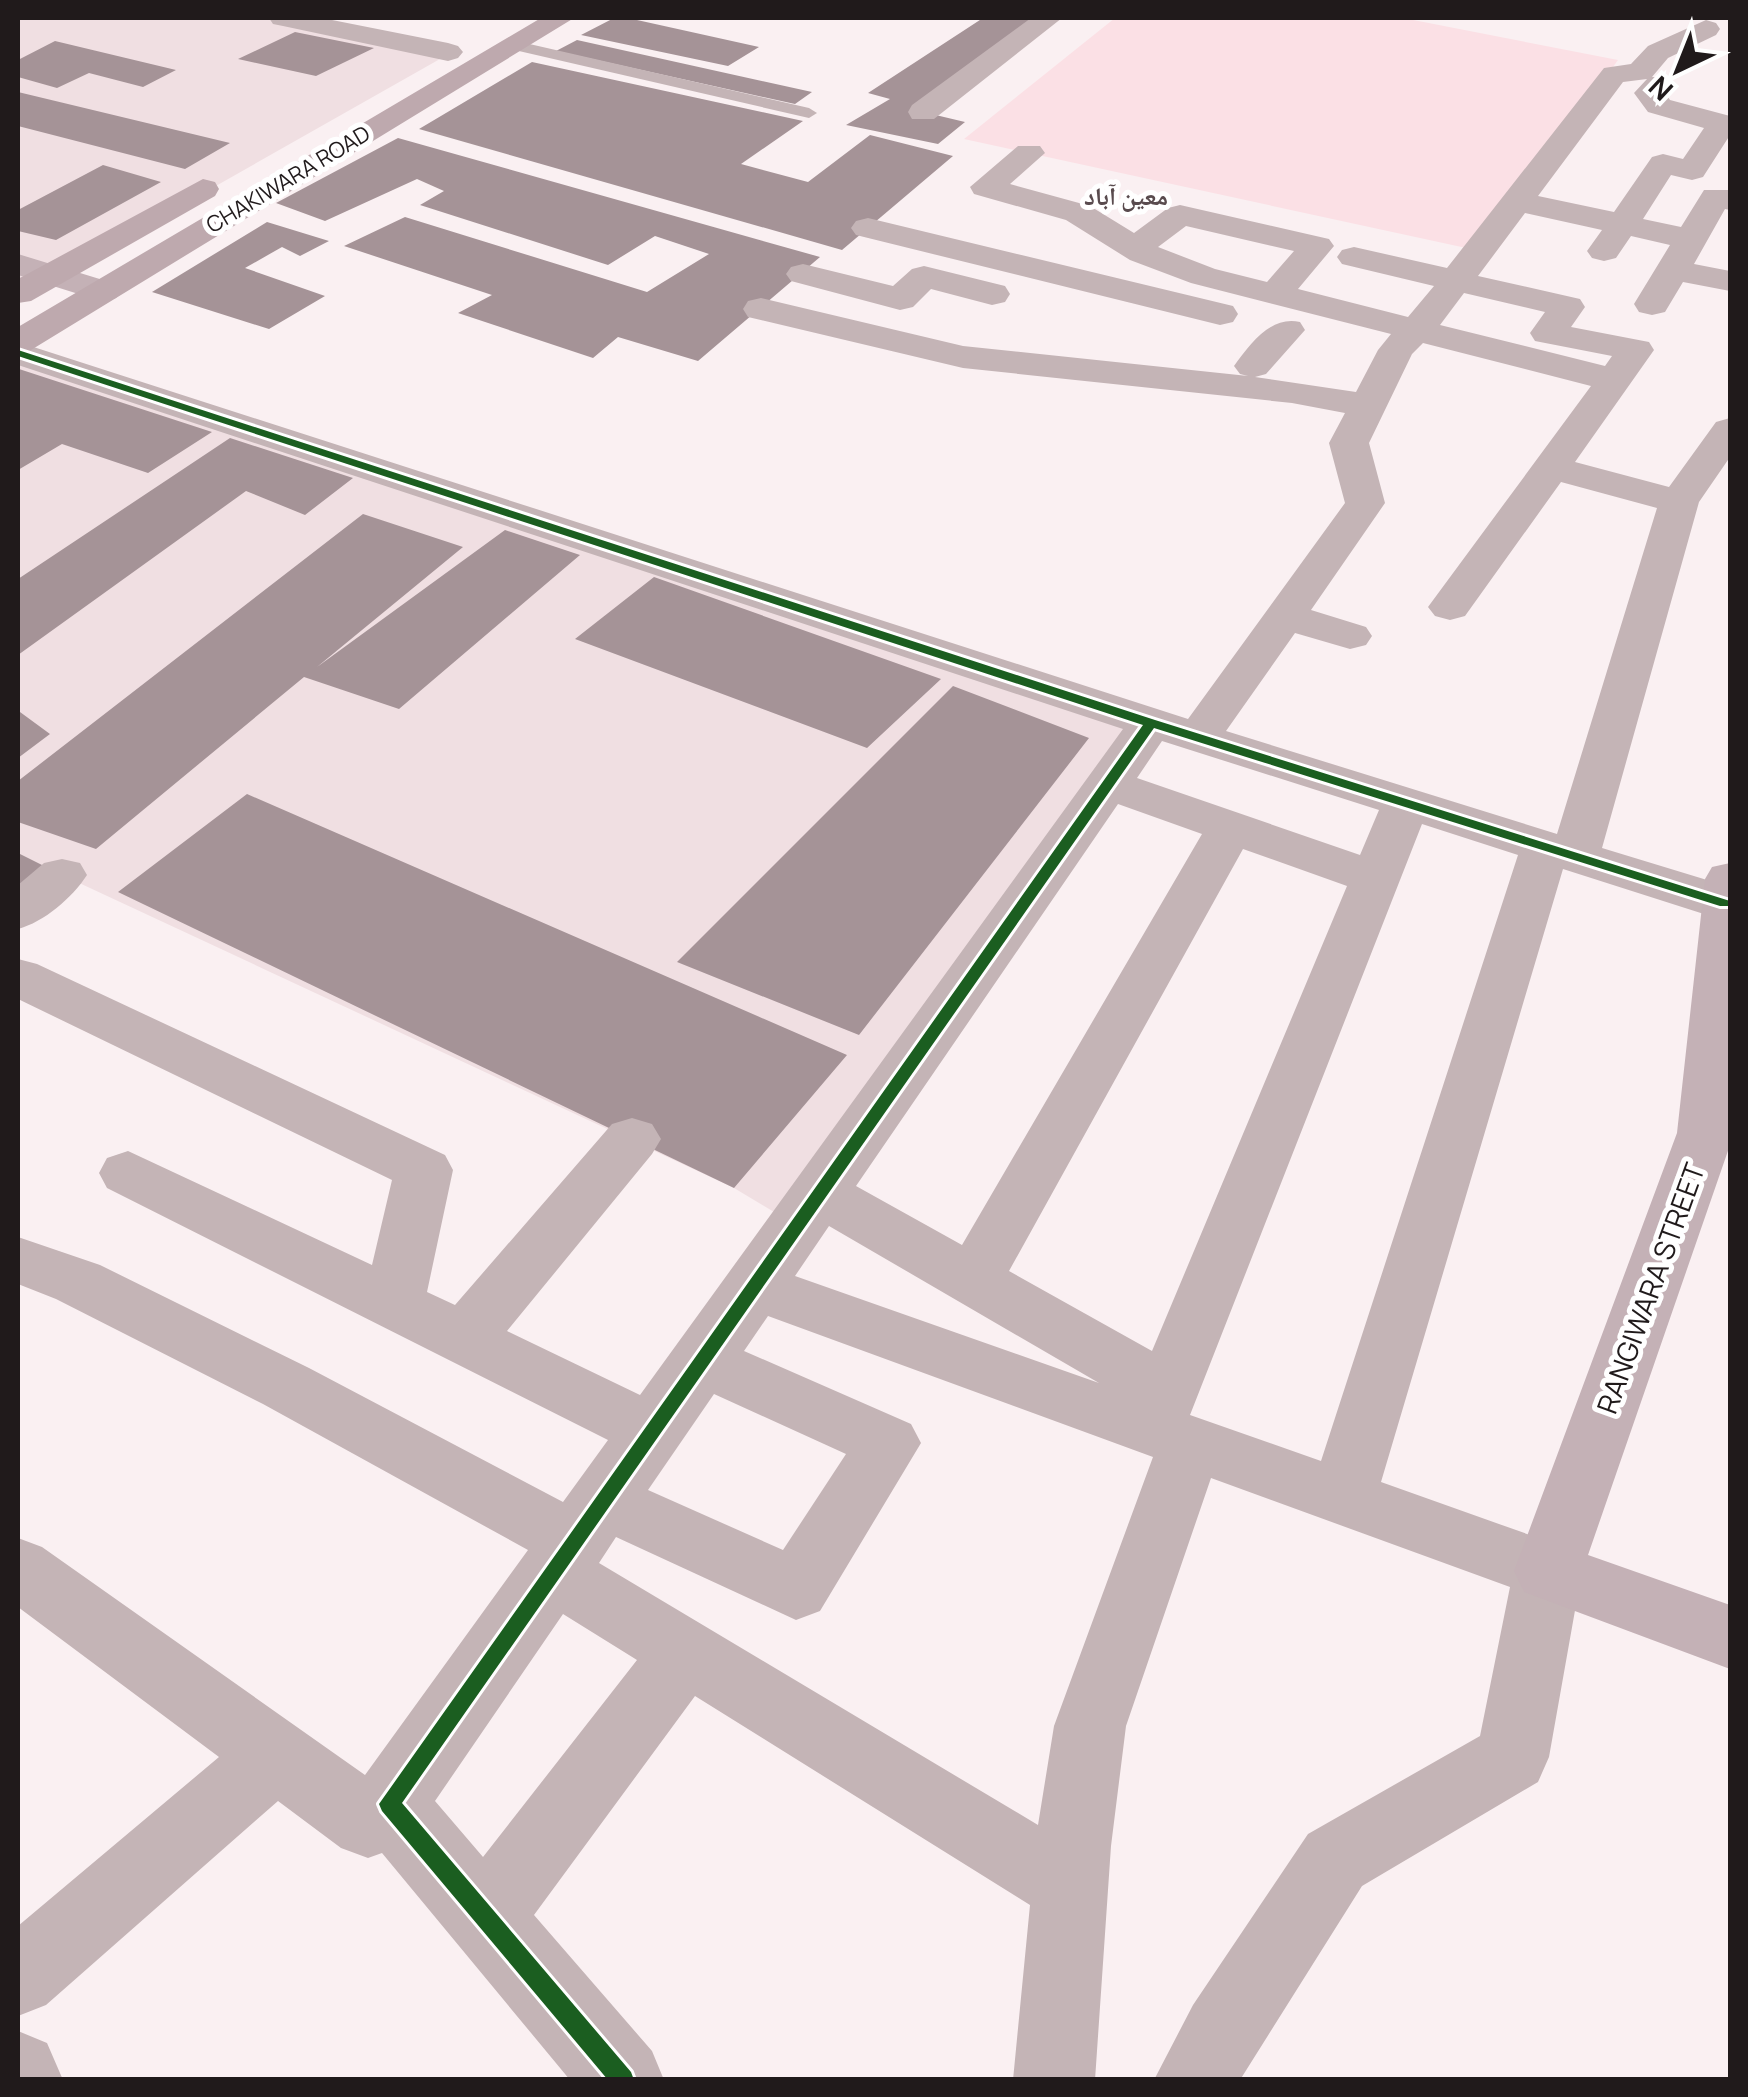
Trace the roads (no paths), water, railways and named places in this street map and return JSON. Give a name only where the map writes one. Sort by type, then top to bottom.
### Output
[{"type":"main road","name":"CHAKIWARA ROAD","points":[[379,90],[448,52],[560,18]]},
{"type":"main road","name":"CHAKIWARA ROAD","points":[[18,342],[510,31]]},
{"type":"main road","name":"CHAKIWARA ROAD","points":[[18,293],[224,178]]},
{"type":"street","points":[[284,18],[448,52]]},
{"type":"street","points":[[923,112],[1048,18]]},
{"type":"street","points":[[1653,20],[1718,31]]},
{"type":"street","points":[[18,1568],[368,1822],[388,1804],[757,1287],[1108,784],[1174,730],[1285,616],[1365,503],[1349,443],[1404,344],[1614,74],[1640,72],[1658,52],[1718,31]]},
{"type":"street","points":[[1613,237],[1663,164],[1692,170],[1722,138],[1658,106],[1649,93],[1659,84]]},
{"type":"street","points":[[1029,153],[986,187],[1066,210],[1138,251],[1203,276],[1274,295],[1404,344]]},
{"type":"street","points":[[1652,304],[1716,197],[1730,200]]},
{"type":"street","points":[[1517,201],[1613,237],[1681,254],[1730,281]]},
{"type":"street","points":[[1032,236],[1066,210]]},
{"type":"street","points":[[1082,317],[1112,288],[1138,251],[1180,215],[1316,246],[1274,295]]},
{"type":"street","points":[[933,244],[969,216]]},
{"type":"street","points":[[868,228],[1287,330],[1404,344],[1614,380]]},
{"type":"street","points":[[1354,256],[1567,307],[1548,333],[1636,350],[1450,608]]},
{"type":"street","points":[[18,264],[104,291]]},
{"type":"street","points":[[803,274],[900,300],[924,276],[1030,303]]},
{"type":"street","points":[[1146,334],[1179,304]]},
{"type":"street","points":[[761,309],[962,357],[1292,392],[1368,406]]},
{"type":"street","points":[[1253,366],[1287,330]]},
{"type":"street","points":[[18,353],[1406,803],[1560,851],[1728,891]]},
{"type":"street","points":[[1343,1497],[1679,502],[1730,430]]},
{"type":"street","points":[[1550,466],[1679,502]]},
{"type":"street","points":[[1285,616],[1350,636]]},
{"type":"street","points":[[1108,784],[1376,878]]},
{"type":"street","points":[[1054,2080],[1070,1887],[1090,1726],[1170,1421],[1406,803]]},
{"type":"street","points":[[974,1280],[1230,828]]},
{"type":"street","points":[[18,912],[62,875]]},
{"type":"street","name":"RANGIWARA STREET","points":[[1548,1571],[1718,1136],[1728,891]]},
{"type":"street","points":[[18,977],[424,1170],[394,1304]]},
{"type":"street","points":[[464,1338],[632,1138]]},
{"type":"street","points":[[128,1173],[654,1432]]},
{"type":"street","points":[[821,1194],[974,1280],[1170,1421]]},
{"type":"street","points":[[18,1260],[78,1282],[578,1538],[796,1589],[888,1443],[704,1361]]},
{"type":"street","points":[[757,1287],[1170,1421],[1343,1497],[1730,1637]]},
{"type":"street","points":[[578,1538],[686,1651],[1070,1887]]},
{"type":"street","points":[[1195,2080],[1221,2033],[1335,1860],[1465,1781],[1512,1758],[1548,1571]]},
{"type":"street","points":[[486,1917],[686,1651]]},
{"type":"street","points":[[18,1977],[274,1757]]},
{"type":"street","points":[[388,1804],[624,2080]]},
{"type":"street","points":[[18,2072],[22,2080]]},
{"type":"lane","points":[[510,31],[810,113]]},
{"type":"district","name":"معین آباد","points":[[1126,195]]}]
